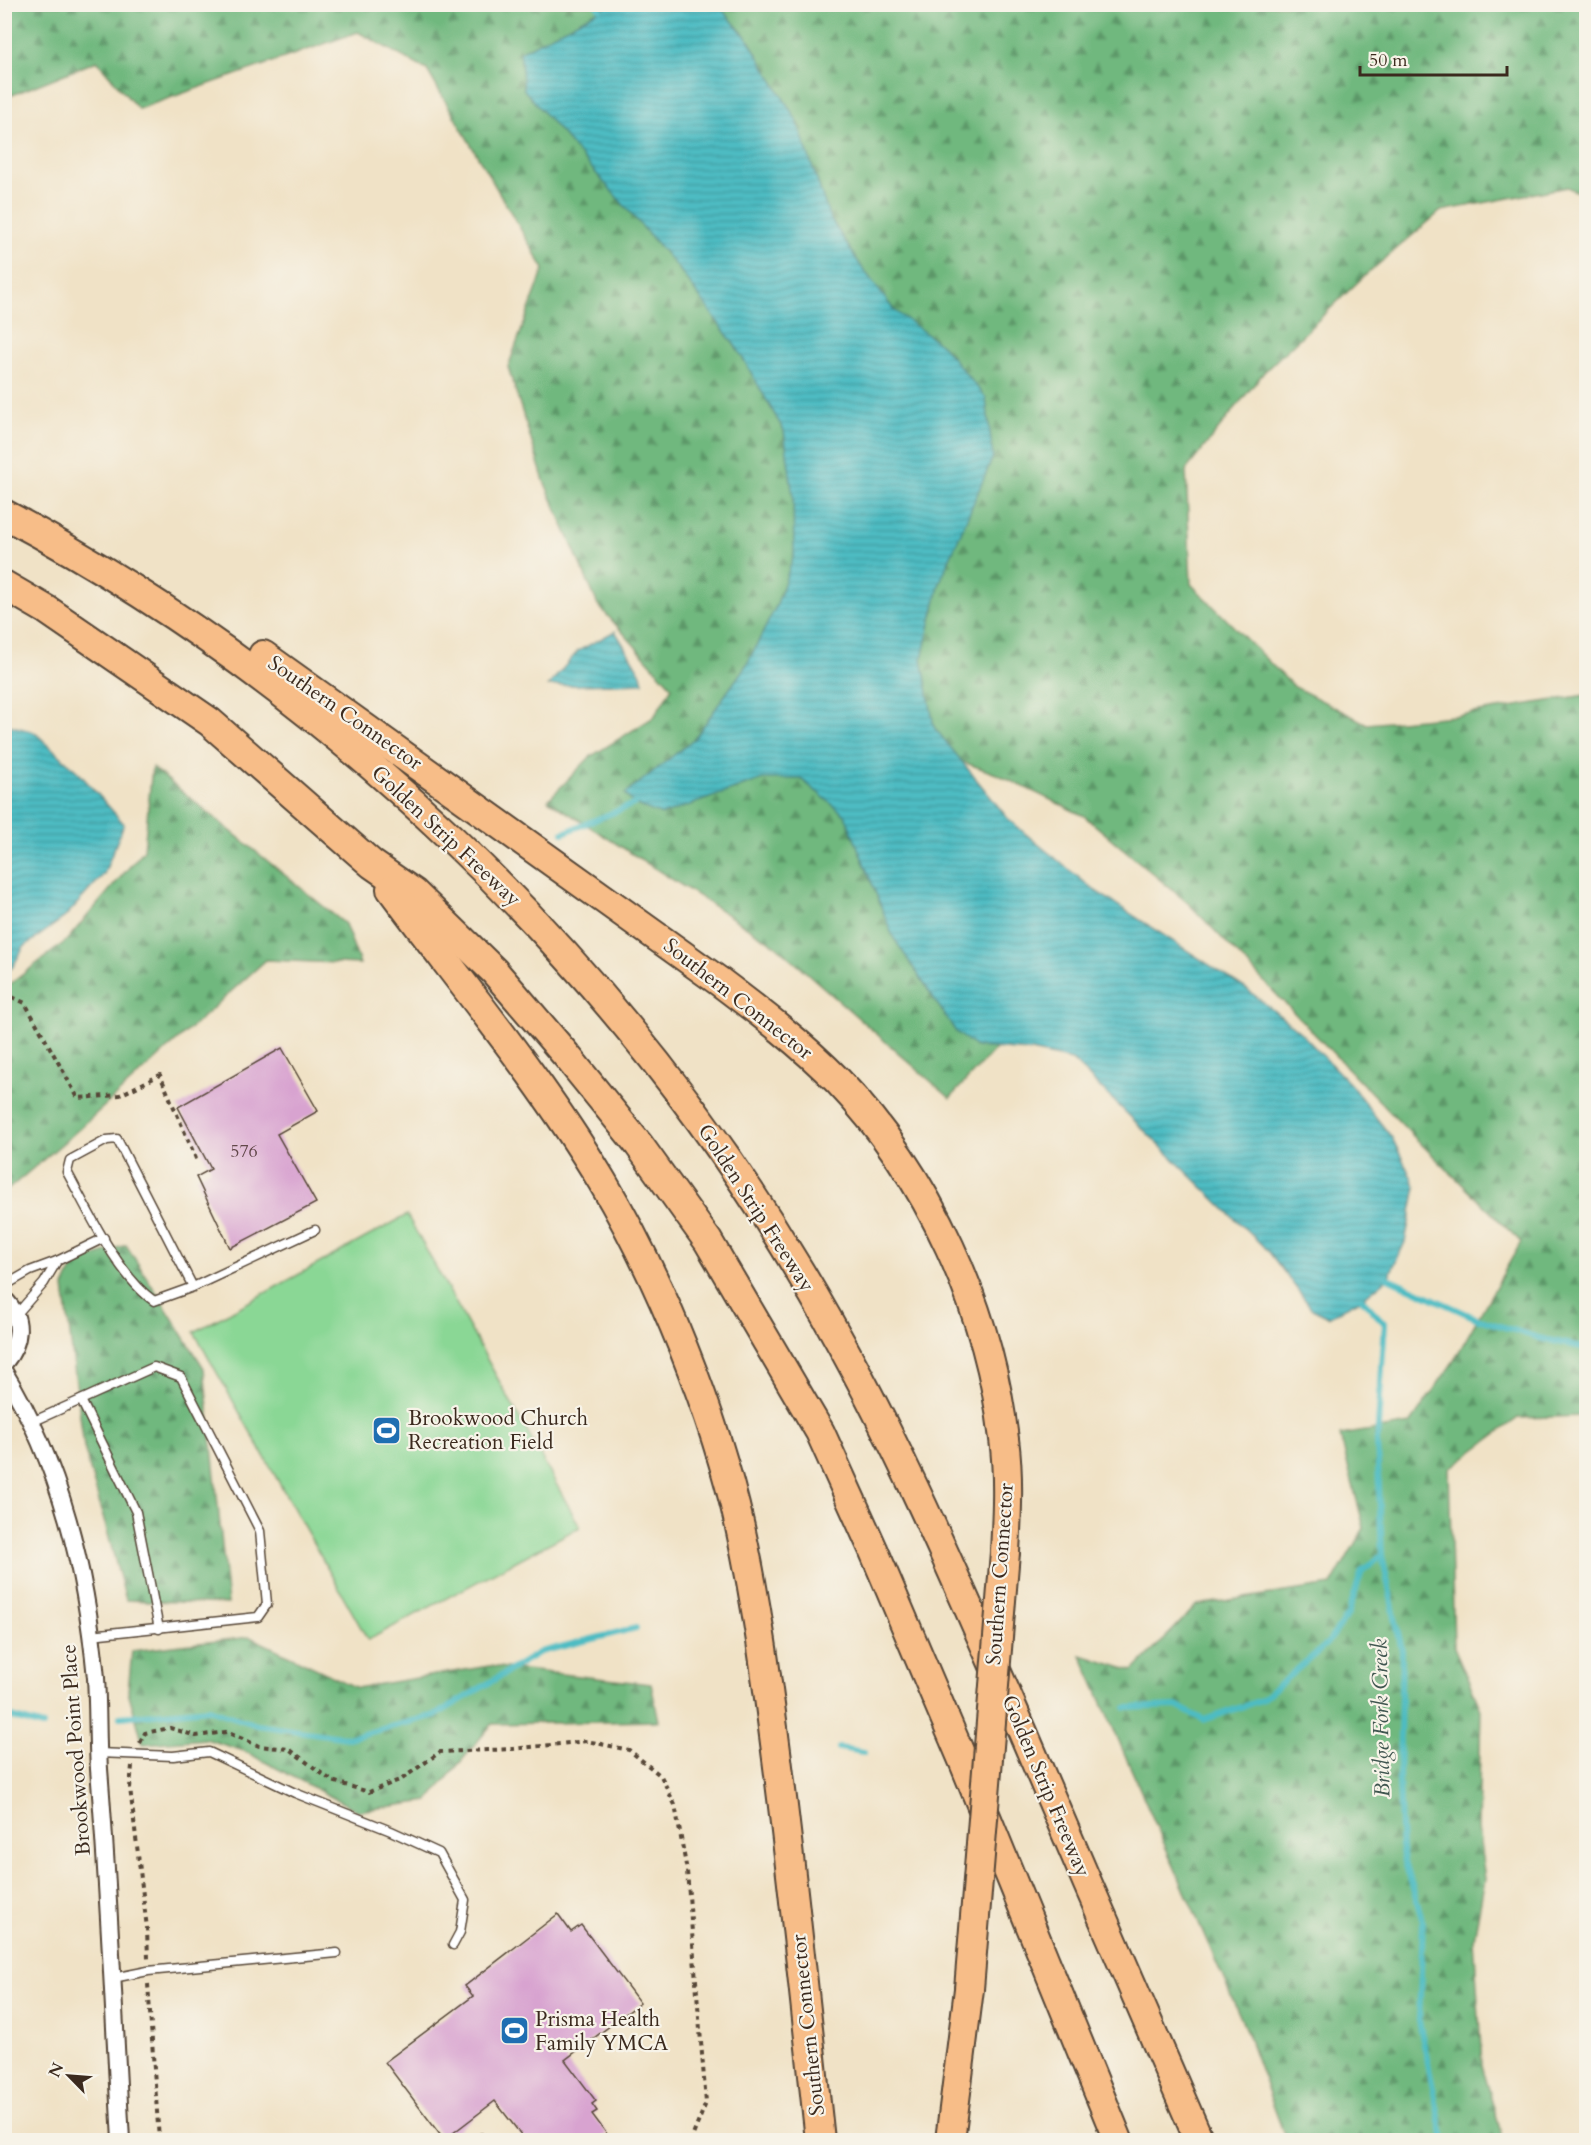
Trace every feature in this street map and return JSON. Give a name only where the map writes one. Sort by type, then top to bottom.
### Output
[{"type":"highway","name":"Golden Strip Freeway","points":[[4,514],[43,534],[154,602],[264,679],[326,728],[410,800],[483,868],[570,961],[662,1071],[729,1163],[799,1269],[912,1479],[1199,2140]]},
{"type":"highway","name":"Southern Connector","points":[[43,534],[155,583],[267,658],[720,981],[787,1032],[839,1082],[882,1133],[916,1186],[942,1235],[978,1319],[989,1352],[1004,1437],[1007,1477],[1005,1552],[969,1989],[950,2140]]},
{"type":"highway","points":[[4,585],[47,610],[210,722],[372,864],[414,892],[494,971],[566,1055],[639,1145],[708,1241],[820,1432],[873,1550],[1118,2140]]},
{"type":"highway","name":"Southern Connector","points":[[372,864],[535,1076],[604,1183],[660,1295],[706,1409],[740,1525],[762,1641],[792,1879],[820,2140]]},
{"type":"street","points":[[4,1299],[16,1315],[19,1334],[14,1352],[4,1363]]},
{"type":"street","name":"Brookwood Point Place","points":[[4,1372],[26,1407],[69,1515],[91,1635],[96,1681],[98,1753],[121,2140]]},
{"type":"lane","points":[[193,1287],[117,1139],[107,1140],[70,1160],[67,1172],[104,1238],[139,1290],[154,1301],[193,1287],[315,1230]]},
{"type":"lane","points":[[4,1286],[30,1271],[57,1261],[104,1238]]},
{"type":"lane","points":[[16,1315],[44,1283],[57,1261]]},
{"type":"lane","points":[[32,1422],[154,1367],[181,1377],[260,1532],[267,1604],[258,1617],[91,1635]]},
{"type":"lane","points":[[81,1400],[136,1512],[159,1629]]},
{"type":"lane","points":[[98,1753],[173,1756],[209,1752],[295,1793],[391,1831],[439,1853],[465,1900],[460,1932],[453,1945]]},
{"type":"lane","points":[[113,1977],[148,1971],[337,1953]]},
{"type":"path","points":[[4,999],[10,996],[26,1004],[78,1098],[120,1095],[160,1075],[197,1161]]},
{"type":"path","points":[[155,2063],[159,2140]]},
{"type":"green space","points":[[5,5],[1586,5],[1586,196],[1567,187],[1441,211],[1361,279],[1264,372],[1186,470],[1191,584],[1293,686],[1367,724],[1454,716],[1586,695],[1586,1416],[1518,1418],[1449,1469],[1454,1647],[1481,1710],[1478,1828],[1485,1879],[1474,1938],[1482,2065],[1503,2140],[1286,2140],[1243,2023],[1081,1655],[1133,1671],[1197,1605],[1331,1585],[1364,1528],[1340,1435],[1410,1424],[1453,1362],[1521,1242],[1417,1140],[1189,904],[1084,816],[999,775],[944,755],[1023,1019],[950,1098],[775,945],[548,800],[590,757],[654,717],[672,687],[598,605],[544,481],[508,367],[544,269],[427,70],[358,32],[138,109],[97,61],[5,98]]},
{"type":"green space","points":[[152,767],[345,924],[360,964],[266,960],[69,1138],[5,1192],[5,988],[66,941],[144,850]]},
{"type":"green space","name":"Brookwood Church Recreation Field","points":[[407,1215],[580,1527],[368,1640],[194,1332]]},
{"type":"green space","points":[[126,1245],[204,1368],[228,1604],[126,1600],[84,1447],[64,1287],[75,1263]]},
{"type":"green space","points":[[250,1637],[357,1688],[489,1666],[651,1684],[659,1721],[492,1724],[428,1801],[358,1811],[244,1751],[206,1739],[143,1744],[128,1691],[132,1651]]},
{"type":"water","points":[[609,5],[718,5],[748,39],[797,121],[830,218],[861,266],[894,310],[943,346],[986,398],[993,457],[940,582],[922,658],[934,727],[1010,821],[1094,890],[1248,990],[1300,1032],[1351,1085],[1392,1138],[1416,1187],[1405,1242],[1388,1278],[1362,1299],[1328,1317],[1312,1309],[1269,1252],[1072,1060],[1031,1051],[976,1047],[956,1032],[893,937],[845,815],[801,779],[763,779],[662,815],[634,804],[625,794],[694,739],[747,664],[777,604],[794,555],[793,497],[784,431],[738,350],[679,269],[524,90],[520,52]]},
{"type":"water","points":[[615,631],[641,674],[643,683],[548,686],[578,651]]},
{"type":"water","points":[[5,724],[34,732],[79,773],[124,824],[104,874],[65,917],[24,947],[12,968],[5,971]]},
{"type":"building","points":[[282,1048],[318,1111],[277,1134],[316,1203],[230,1248],[196,1177],[211,1169],[178,1107]]},
{"type":"building","name":"Prisma Health Family YMCA","points":[[558,1914],[571,1932],[581,1925],[640,2003],[565,2060],[596,2101],[592,2104],[597,2111],[592,2114],[607,2134],[599,2140],[525,2140],[495,2101],[444,2140],[385,2062],[473,1996],[465,1986]]},
{"type":"waterway","name":"Bridge Fork Creek","points":[[596,4],[600,9]]},
{"type":"waterway","points":[[563,833],[634,804]]},
{"type":"waterway","points":[[1388,1278],[1478,1319],[1539,1338],[1586,1348]]},
{"type":"waterway","name":"Bridge Fork Creek","points":[[1362,1299],[1385,1324],[1377,1441],[1382,1555],[1402,1651],[1399,1779],[1402,1852],[1423,1922],[1419,2021],[1444,2140]]},
{"type":"waterway","points":[[1126,1708],[1176,1706],[1204,1720],[1261,1700],[1327,1644],[1348,1614],[1362,1571],[1382,1555]]},
{"type":"waterway","points":[[120,1717],[209,1709],[257,1725],[348,1738],[436,1715],[540,1652],[636,1628]]},
{"type":"waterway","points":[[4,1715],[43,1726]]},
{"type":"waterway","points":[[839,1748],[864,1752]]},
{"type":"place","name":"Brookwood Church Recreation Field","points":[[387,1430]]},
{"type":"place","name":"Prisma Health Family YMCA","points":[[514,2031]]}]
